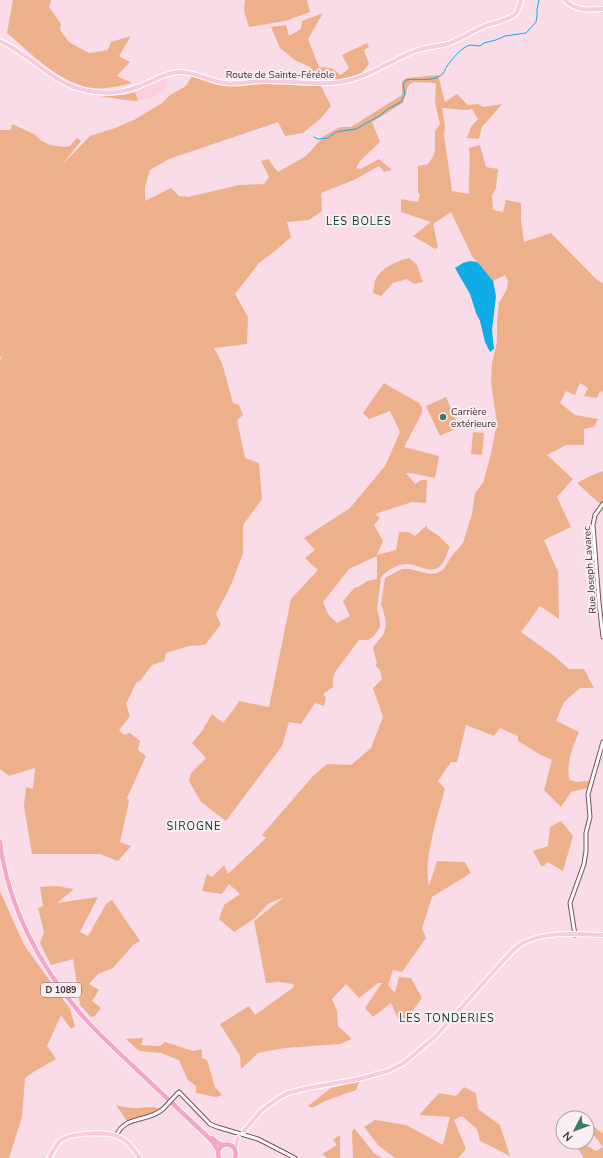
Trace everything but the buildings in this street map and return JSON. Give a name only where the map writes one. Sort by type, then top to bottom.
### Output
[{"type":"highway","name":"D 1089","points":[[0,842],[11,891],[19,914],[39,957],[51,975],[80,1014],[100,1035],[212,1139],[223,1145],[217,1155]]},
{"type":"highway","name":"D 1089","points":[[175,1105],[211,1140],[217,1155]]},
{"type":"highway","points":[[223,1145],[230,1145],[235,1149],[236,1157]]},
{"type":"main road","name":"Route de Sainte-Féréole","points":[[0,41],[14,47],[46,73],[63,82],[87,91],[101,93],[125,92],[167,74],[180,72],[194,74],[218,82],[231,83],[266,81],[332,83],[363,77],[414,51],[451,42],[486,26],[511,17],[517,12],[521,0]]},
{"type":"main road","points":[[564,0],[573,7],[582,9],[603,9]]},
{"type":"main road","points":[[244,1131],[261,1111],[277,1098],[288,1093],[344,1082],[397,1068],[416,1054],[436,1036],[516,948],[528,941],[541,937],[562,935],[603,935]]},
{"type":"main road","points":[[49,1158],[57,1144],[64,1139],[71,1136],[104,1133],[124,1140],[140,1158]]},
{"type":"main road","points":[[230,1145],[238,1138],[235,1149]]},
{"type":"street","name":"Rue Joseph Lavarec","points":[[603,504],[595,515],[593,525],[603,637]]},
{"type":"street","points":[[575,934],[570,903],[584,864],[586,852],[586,833],[590,817],[588,794],[603,742]]},
{"type":"street","points":[[116,1136],[125,1124],[152,1116],[163,1109],[178,1093],[193,1104],[207,1122],[214,1126],[258,1139],[295,1158]]},
{"type":"shaded area","points":[[13,0],[51,0],[49,7],[61,24],[60,30],[69,42],[89,53],[108,50],[111,42],[131,36],[119,56],[130,62],[117,76],[132,83],[108,88],[95,88],[72,82],[52,71],[7,33]]},
{"type":"shaded area","points":[[245,0],[307,0],[310,12],[285,21],[249,27],[244,11]]},
{"type":"shaded area","points":[[323,13],[308,39],[319,67],[331,68],[341,75],[349,68],[342,55],[367,43],[369,47],[364,50],[369,64],[359,76],[339,80],[313,80],[311,67],[296,61],[280,48],[271,27],[286,25],[289,36],[301,29],[302,21]]},
{"type":"shaded area","points":[[438,75],[445,102],[457,94],[468,105],[478,104],[483,107],[502,104],[482,127],[479,139],[467,138],[471,127],[478,119],[472,109],[442,108],[445,125],[444,135],[452,191],[469,194],[469,148],[480,145],[486,167],[498,169],[496,188],[492,196],[493,210],[503,212],[506,200],[521,203],[521,220],[524,242],[551,233],[595,278],[603,284],[603,392],[600,391],[597,398],[584,396],[588,388],[580,383],[575,395],[566,391],[560,403],[575,415],[598,419],[594,427],[584,429],[584,445],[566,445],[547,455],[573,479],[557,497],[571,527],[544,540],[558,572],[559,619],[540,606],[521,632],[553,655],[569,669],[584,669],[594,688],[580,688],[564,702],[556,721],[579,732],[569,762],[568,768],[570,780],[576,782],[589,781],[587,788],[571,792],[561,807],[544,790],[552,760],[518,741],[518,736],[500,728],[494,736],[466,725],[457,762],[451,762],[438,781],[445,789],[435,824],[430,851],[428,864],[429,886],[437,861],[465,862],[471,873],[432,897],[422,928],[426,938],[402,972],[393,970],[388,985],[395,993],[399,977],[411,978],[422,998],[408,1017],[399,1021],[391,1003],[373,1017],[365,1008],[382,983],[378,983],[359,998],[346,984],[332,999],[337,1011],[338,1026],[352,1039],[340,1044],[284,1048],[258,1053],[241,1069],[240,1056],[220,1024],[249,1006],[255,1015],[294,987],[293,984],[279,982],[266,983],[254,921],[284,897],[268,904],[255,918],[234,932],[219,919],[224,905],[240,894],[229,884],[222,894],[202,891],[207,874],[212,877],[224,865],[228,874],[266,838],[262,835],[313,776],[327,764],[351,765],[371,748],[383,717],[373,688],[382,679],[380,670],[375,665],[377,664],[373,647],[383,635],[386,626],[381,604],[385,578],[402,569],[410,569],[430,574],[437,573],[443,570],[451,557],[463,543],[472,514],[475,493],[483,483],[497,423],[491,382],[492,363],[497,342],[499,303],[507,289],[508,281],[505,275],[493,281],[472,256],[451,212],[433,224],[438,247],[435,249],[413,236],[431,222],[401,212],[401,199],[418,202],[420,194],[418,193],[418,166],[428,164],[433,157],[435,150],[435,131],[440,124],[435,102],[436,83],[413,82],[408,86],[403,103],[372,122],[380,142],[360,161],[356,168],[361,169],[379,159],[392,170],[384,172],[379,166],[354,180],[321,193],[322,211],[309,220],[287,222],[291,237],[259,263],[235,294],[248,317],[247,344],[214,348],[222,363],[233,403],[239,405],[243,415],[237,420],[245,458],[259,463],[262,499],[243,525],[243,553],[231,585],[216,614],[221,624],[205,645],[189,646],[166,653],[164,661],[152,665],[140,681],[136,683],[126,704],[130,716],[119,730],[124,735],[130,733],[140,741],[138,750],[146,756],[127,798],[129,801],[120,842],[131,846],[118,861],[100,854],[32,854],[24,806],[26,787],[33,789],[35,768],[9,776],[0,769],[0,360],[4,354],[0,358],[0,130],[11,130],[12,124],[34,134],[42,141],[50,145],[65,147],[70,146],[77,138],[81,141],[61,166],[90,136],[134,120],[162,103],[170,95],[186,86],[192,76],[218,85],[231,86],[263,84],[321,86],[331,106],[321,118],[303,133],[285,136],[278,122],[169,159],[150,170],[145,187],[145,201],[171,188],[179,196],[188,197],[239,185],[264,184],[269,177],[261,161],[268,159],[278,172],[306,156],[324,136],[340,127],[351,127],[402,95],[402,81],[407,78]]},
{"type":"shaded area","points":[[166,77],[167,89],[150,98],[138,101],[135,92]]},
{"type":"shaded area","points":[[135,92],[138,101],[100,96],[124,95]]},
{"type":"shaded area","points":[[409,258],[417,265],[423,282],[414,284],[407,279],[393,283],[381,296],[373,293],[375,281],[381,272],[394,263]]},
{"type":"shaded area","points":[[384,383],[419,403],[422,408],[422,413],[404,447],[439,456],[435,478],[406,473],[415,484],[421,480],[427,480],[426,503],[412,502],[375,514],[380,518],[374,525],[383,541],[377,555],[396,550],[399,532],[409,532],[415,536],[427,525],[427,528],[439,536],[450,547],[443,562],[436,568],[429,569],[411,564],[405,564],[387,571],[383,575],[381,578],[377,609],[380,627],[374,636],[368,640],[359,640],[335,672],[333,687],[323,694],[326,698],[324,706],[315,703],[301,724],[289,722],[282,746],[226,821],[201,802],[189,781],[191,773],[206,758],[192,743],[202,731],[212,714],[223,723],[239,701],[269,707],[291,599],[318,570],[305,558],[315,550],[304,538],[350,508],[385,466],[400,432],[390,411],[369,419],[363,413]],"holes":[[[377,556],[377,579],[367,581],[354,588],[343,601],[350,616],[337,623],[328,614],[323,602],[349,569]]]},
{"type":"shaded area","name":"Carrière extérieure","points":[[446,397],[459,427],[440,436],[426,406]]},
{"type":"shaded area","name":"Carrière extérieure","points":[[473,432],[484,433],[482,455],[471,454]]},
{"type":"shaded area","points":[[603,471],[603,505],[601,505],[577,483]]},
{"type":"shaded area","points":[[561,821],[573,836],[563,871],[548,862],[542,867],[533,851],[548,846],[550,827]]},
{"type":"shaded area","points":[[56,886],[74,889],[57,903],[98,897],[80,932],[88,936],[106,904],[112,900],[140,941],[133,945],[113,968],[98,974],[89,984],[99,990],[92,1001],[101,1008],[95,1016],[91,1017],[80,1005],[73,959],[51,965],[40,943],[44,932],[38,908],[43,906],[40,887]]},
{"type":"shaded area","points":[[0,891],[24,945],[70,1009],[75,1026],[71,1029],[61,1015],[47,1046],[56,1059],[25,1078],[22,1117],[9,1158],[0,1158]]},
{"type":"shaded area","points":[[143,1038],[141,1045],[160,1046],[165,1042],[193,1051],[202,1049],[202,1058],[207,1060],[215,1087],[222,1095],[216,1097],[196,1093],[196,1086],[188,1080],[179,1060],[161,1053],[139,1051],[126,1039]]},
{"type":"shaded area","points":[[359,1081],[356,1090],[325,1101],[312,1108],[308,1106],[331,1088]]},
{"type":"shaded area","points":[[464,1087],[476,1093],[478,1109],[500,1125],[510,1156],[480,1141],[477,1129],[462,1116],[454,1120],[466,1149],[458,1158],[395,1158],[379,1146],[364,1127],[375,1120],[406,1125],[443,1145],[450,1117],[419,1115],[439,1093],[456,1096]]},
{"type":"shaded area","points":[[116,1105],[131,1108],[151,1107],[160,1109],[153,1114],[127,1121]]},
{"type":"shaded area","points":[[354,1128],[374,1153],[382,1158],[353,1158],[352,1132]]},
{"type":"shaded area","points":[[595,1128],[603,1134],[603,1147],[595,1137]]},
{"type":"shaded area","points":[[340,1135],[340,1158],[327,1158],[322,1154],[337,1145],[333,1140]]},
{"type":"shaded area","points":[[603,1147],[603,1158],[584,1158],[579,1150],[594,1150],[596,1151]]},
{"type":"water","points":[[470,261],[477,262],[493,281],[496,296],[492,330],[494,349],[490,352],[485,342],[480,321],[470,294],[455,268]]},
{"type":"waterway","points":[[314,137],[318,139],[328,138],[336,132],[356,129],[379,116],[401,102],[405,94],[403,84],[406,80],[432,79],[440,76],[454,57],[467,46],[480,46],[484,43],[505,36],[526,33],[536,22],[539,0]]},
{"type":"place","name":"Carrière extérieure","points":[[443,417]]},
{"type":"district","name":"LES BOLES","points":[[359,221]]},
{"type":"district","name":"SIROGNE","points":[[194,826]]},
{"type":"district","name":"LES TONDERIES","points":[[447,1018]]}]
